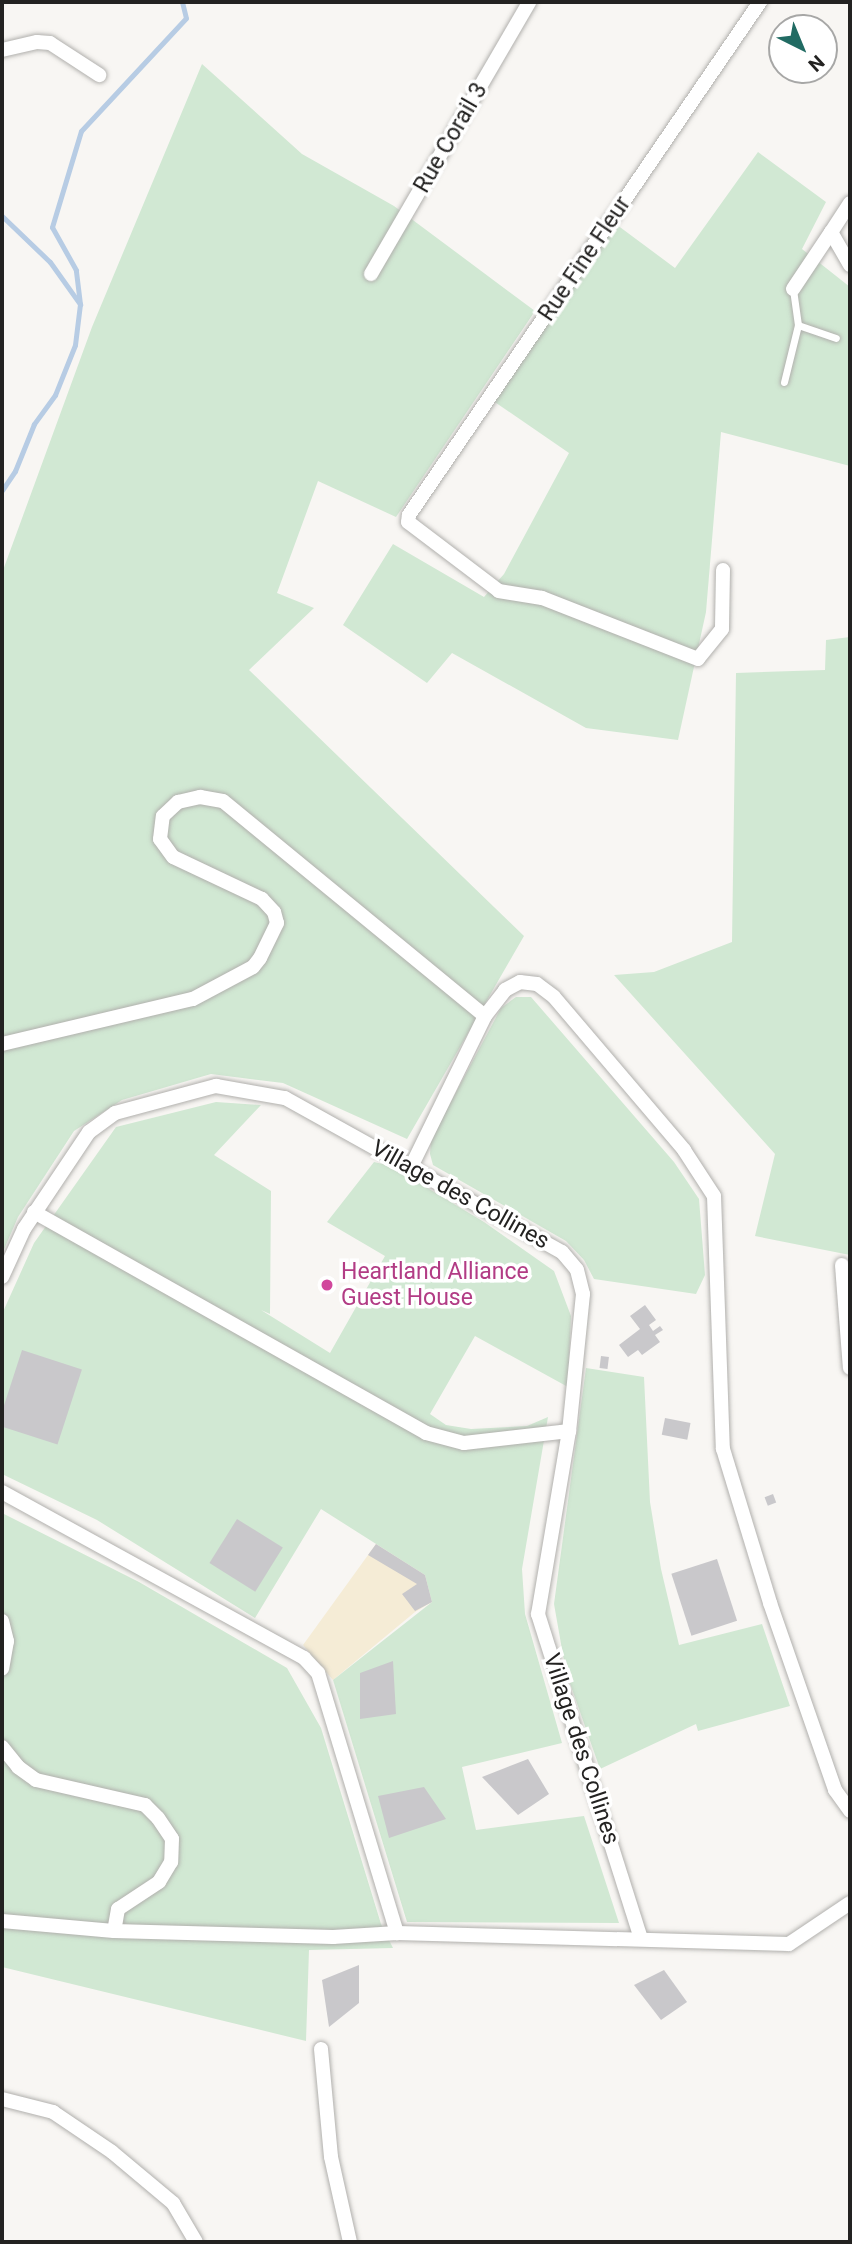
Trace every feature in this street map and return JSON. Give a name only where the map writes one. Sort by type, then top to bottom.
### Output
[{"type":"street","name":"Rue Corail 3","points":[[371,274],[529,2]]},
{"type":"street","name":"Rue Fine Fleur","points":[[723,570],[722,629],[698,659],[542,598],[499,591],[412,528],[409,515],[760,2]]},
{"type":"street","points":[[2,50],[37,42],[50,43],[99,75]]},
{"type":"street","points":[[793,289],[850,203]]},
{"type":"street","points":[[831,232],[850,265]]},
{"type":"street","points":[[2,1044],[193,999],[253,967],[277,923],[274,912],[262,899],[173,857],[160,839],[163,816],[178,802],[200,797],[223,801],[485,1017]]},
{"type":"street","points":[[411,1167],[485,1017],[505,990],[520,982],[537,984],[554,996],[684,1150],[714,1196],[723,1449],[771,1603],[835,1790],[850,1811]]},
{"type":"street","name":"Village des Collines","points":[[2,1277],[34,1212],[89,1132],[115,1114],[216,1086],[285,1098],[562,1252],[577,1270],[583,1294],[569,1431],[538,1614],[642,1938]]},
{"type":"street","points":[[34,1212],[426,1433],[464,1443],[569,1431]]},
{"type":"street","points":[[842,1265],[850,1368]]},
{"type":"street","points":[[2,1492],[303,1658],[318,1673],[397,1933]]},
{"type":"street","points":[[2,1621],[7,1641],[2,1669]]},
{"type":"street","points":[[2,1747],[18,1767],[36,1780],[145,1805],[172,1839],[171,1862],[159,1882],[118,1909],[114,1931]]},
{"type":"street","points":[[2,1921],[114,1931],[333,1937],[397,1933],[789,1944],[850,1903]]},
{"type":"street","points":[[321,2049],[331,2157],[350,2242]]},
{"type":"street","points":[[2,2099],[53,2112],[112,2152],[173,2203],[197,2242]]},
{"type":"lane","points":[[784,382],[798,325],[793,289]]},
{"type":"lane","points":[[798,325],[835,338]]},
{"type":"shaded area","points":[[376,1544],[425,1575],[432,1602],[415,1612],[333,1680],[303,1645]]},
{"type":"green space","points":[[202,64],[302,154],[394,206],[535,311],[396,517],[318,481],[277,593],[314,608],[249,670],[524,936],[407,1139],[283,1083],[211,1074],[122,1100],[74,1131],[18,1217],[2,1254],[2,573],[92,327]]},
{"type":"green space","points":[[758,152],[826,202],[802,249],[850,287],[850,466],[721,432],[706,612],[678,740],[586,728],[452,653],[427,683],[343,625],[393,544],[484,597],[504,574],[569,453],[486,396],[510,367],[605,216],[675,268]]},
{"type":"green space","points":[[850,637],[850,1255],[755,1236],[775,1154],[614,975],[654,972],[732,942],[736,673],[825,670],[826,640]]},
{"type":"green space","points":[[516,997],[531,997],[674,1162],[699,1199],[705,1275],[696,1294],[594,1279],[584,1260],[566,1241],[433,1165],[430,1154],[431,1139],[501,1008]]},
{"type":"green space","points":[[216,1102],[261,1105],[214,1155],[271,1191],[270,1314],[261,1310],[330,1353],[385,1256],[327,1222],[374,1162],[391,1166],[484,1222],[554,1271],[571,1316],[568,1387],[475,1336],[430,1414],[446,1425],[471,1429],[527,1426],[548,1417],[522,1569],[525,1614],[562,1743],[462,1767],[476,1830],[584,1816],[619,1923],[407,1922],[333,1680],[432,1602],[425,1575],[321,1509],[255,1618],[97,1520],[2,1474],[2,1314],[34,1243],[116,1127]]},
{"type":"green space","points":[[586,1368],[644,1377],[650,1502],[661,1569],[679,1645],[762,1624],[790,1706],[698,1731],[696,1724],[600,1769],[566,1672],[554,1604]]},
{"type":"green space","points":[[2,1513],[139,1582],[287,1668],[321,1728],[381,1924],[393,1948],[309,1950],[306,2041],[2,1967]]},
{"type":"building","points":[[645,1305],[656,1320],[649,1325],[653,1331],[660,1326],[663,1330],[655,1335],[660,1342],[642,1355],[638,1350],[628,1357],[619,1345],[640,1329],[630,1316]]},
{"type":"building","points":[[22,1350],[82,1369],[58,1445],[2,1427],[2,1412]]},
{"type":"building","points":[[601,1356],[609,1357],[607,1369],[600,1368]]},
{"type":"building","points":[[665,1418],[691,1423],[687,1440],[662,1435]]},
{"type":"building","points":[[773,1494],[776,1502],[768,1506],[765,1497]]},
{"type":"building","points":[[237,1519],[283,1548],[255,1592],[209,1563]]},
{"type":"building","points":[[376,1544],[425,1575],[432,1602],[415,1611],[402,1594],[417,1584],[368,1555]]},
{"type":"building","points":[[717,1559],[737,1621],[691,1636],[671,1574]]},
{"type":"building","points":[[393,1661],[396,1714],[360,1719],[360,1673]]},
{"type":"building","points":[[528,1759],[549,1794],[518,1815],[482,1777]]},
{"type":"building","points":[[424,1787],[446,1819],[389,1838],[378,1796]]},
{"type":"building","points":[[359,1965],[359,2003],[329,2027],[322,1980]]},
{"type":"building","points":[[664,1970],[687,2002],[661,2020],[634,1985]]},
{"type":"waterway","points":[[80,304],[76,270],[52,227],[81,131],[186,18],[182,2]]},
{"type":"waterway","points":[[2,216],[50,262],[80,304],[75,345],[55,395],[34,424],[15,471],[2,490]]},
{"type":"place","name":"Heartland Alliance Guest House","points":[[327,1285]]}]
